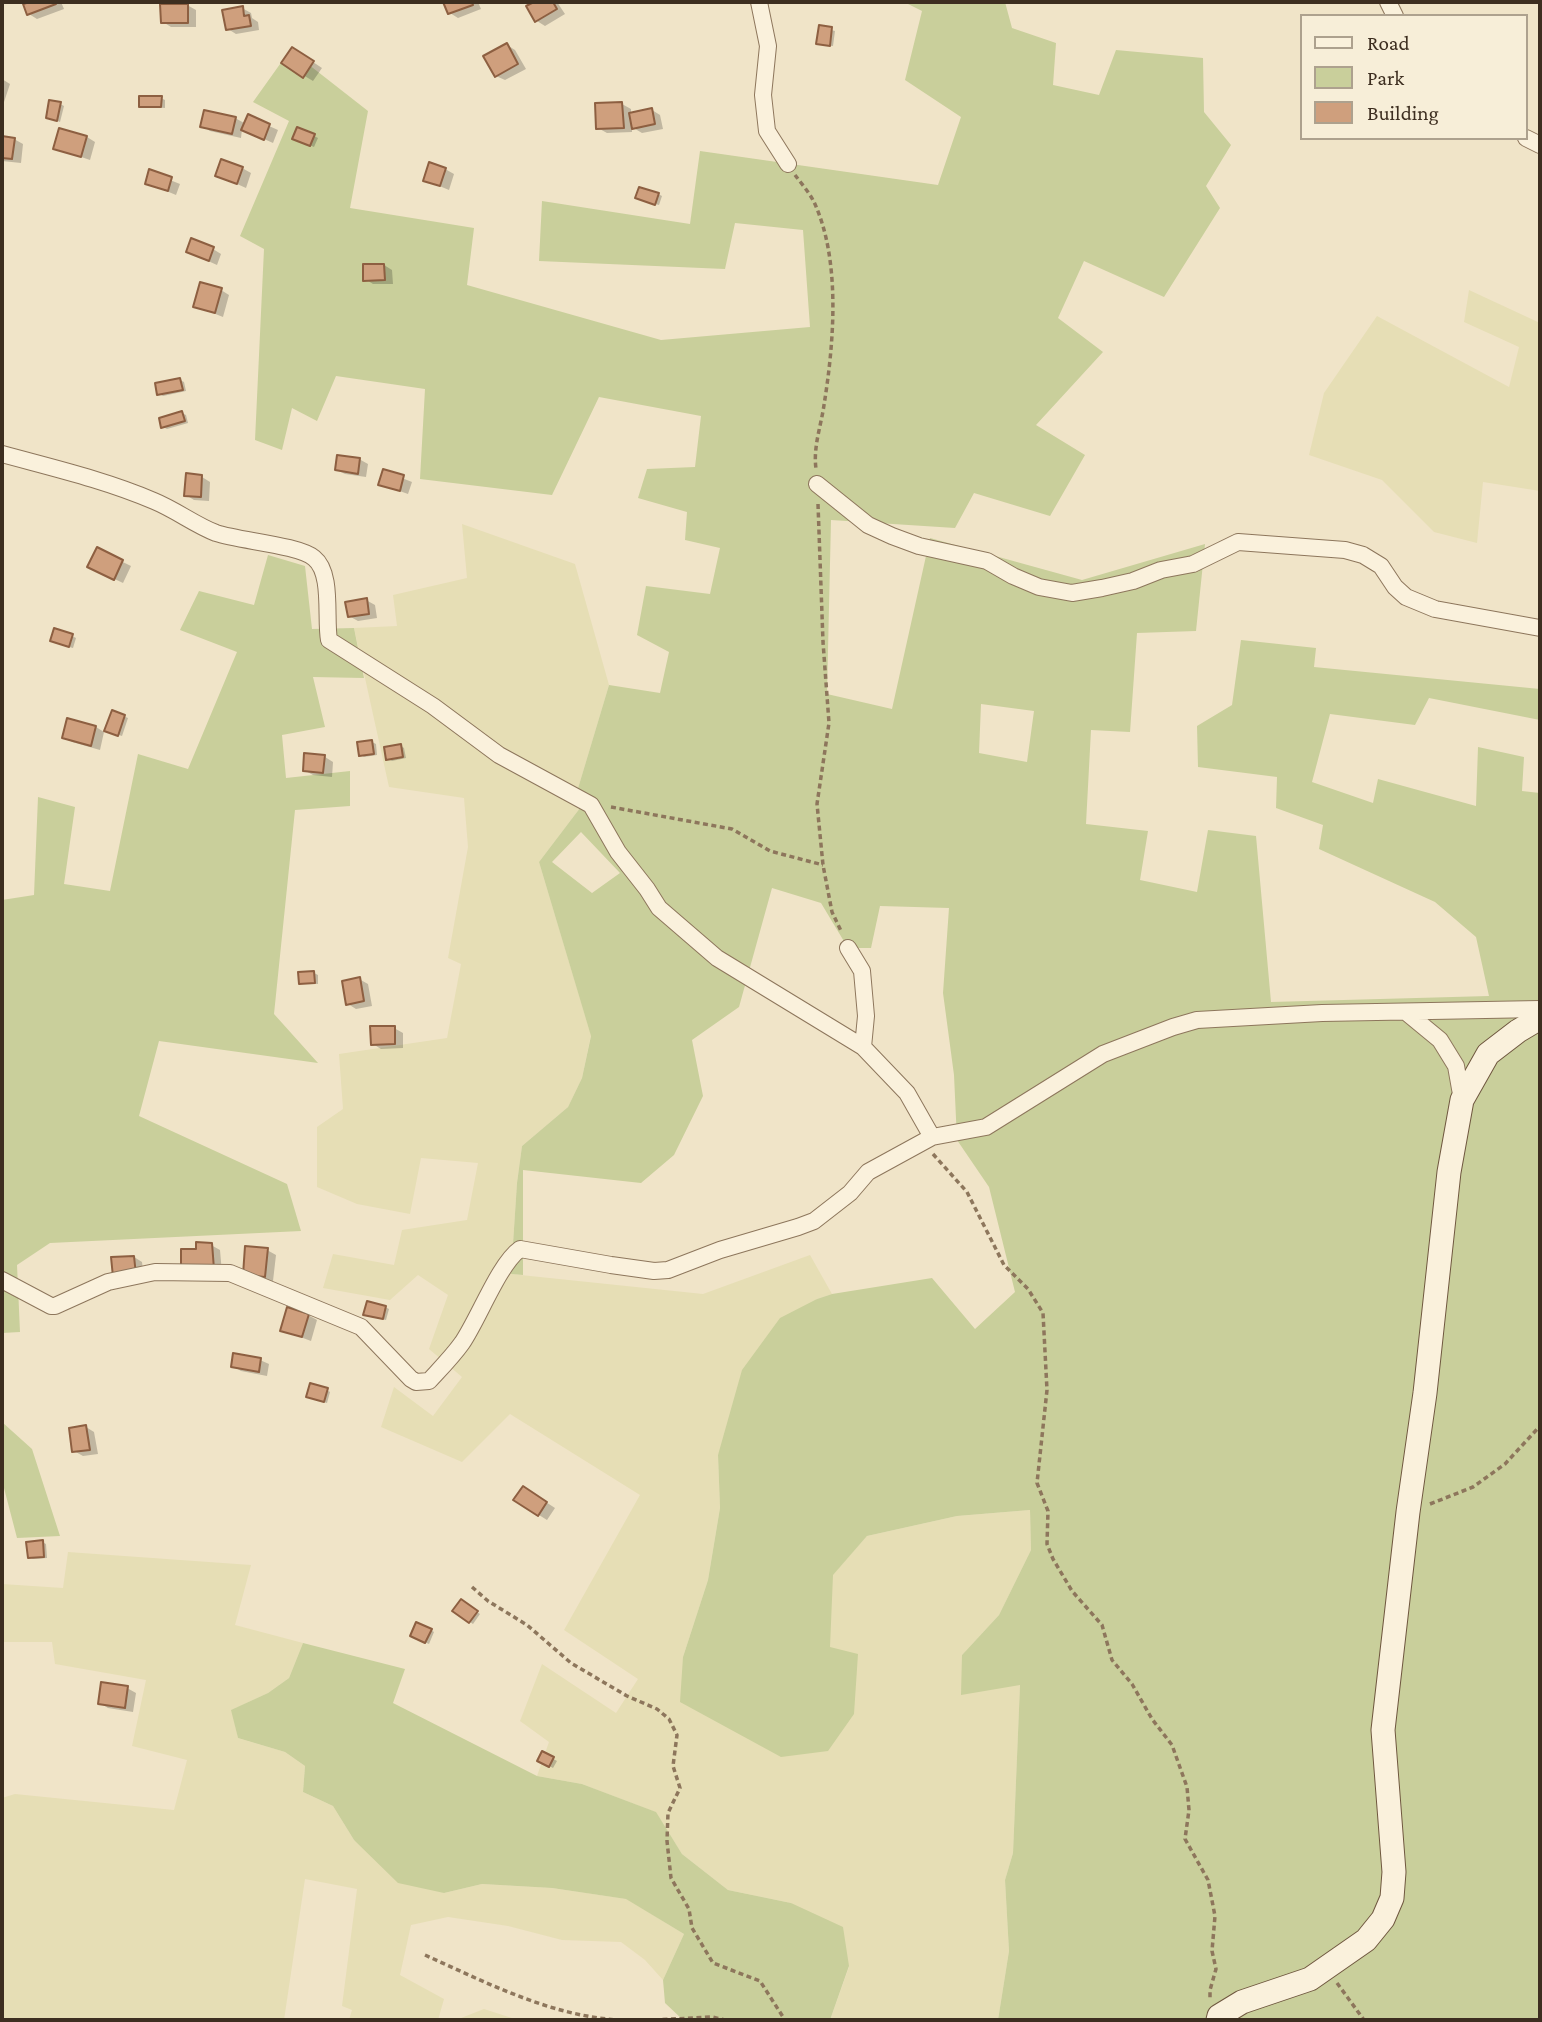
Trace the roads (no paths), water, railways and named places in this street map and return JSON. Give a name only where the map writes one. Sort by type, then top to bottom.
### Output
[{"type":"street","points":[[759,2],[768,46],[763,94],[767,131],[788,164]]},
{"type":"street","points":[[2,454],[100,481],[158,503],[214,532],[297,551],[314,558],[323,572],[328,597],[326,625],[329,640],[433,706],[499,755],[592,804],[618,852],[659,908],[717,958],[863,1047],[907,1093],[927,1140]]},
{"type":"street","points":[[817,484],[868,525],[919,546],[987,561],[1039,587],[1072,593],[1133,581],[1161,570],[1193,564],[1237,542],[1345,550],[1363,555],[1381,566],[1395,587],[1406,597],[1435,609],[1540,628]]},
{"type":"street","points":[[848,948],[862,971],[866,1016],[863,1047]]},
{"type":"street","points":[[2,1280],[55,1306],[108,1282],[155,1272],[230,1273],[361,1327],[411,1379],[416,1382],[429,1381],[462,1343],[509,1256],[520,1249],[528,1248],[611,1265],[654,1271],[668,1270],[814,1221],[850,1193],[869,1172],[927,1140],[986,1127],[1103,1054],[1173,1027],[1197,1020],[1322,1013],[1540,1009]]},
{"type":"street","points":[[1406,1012],[1440,1040],[1456,1066],[1462,1100]]},
{"type":"street","points":[[1217,2019],[1242,2003],[1310,1979],[1366,1940],[1383,1919],[1392,1898],[1394,1872],[1383,1730],[1425,1393],[1449,1172],[1462,1100],[1488,1054],[1540,1018]]}]
